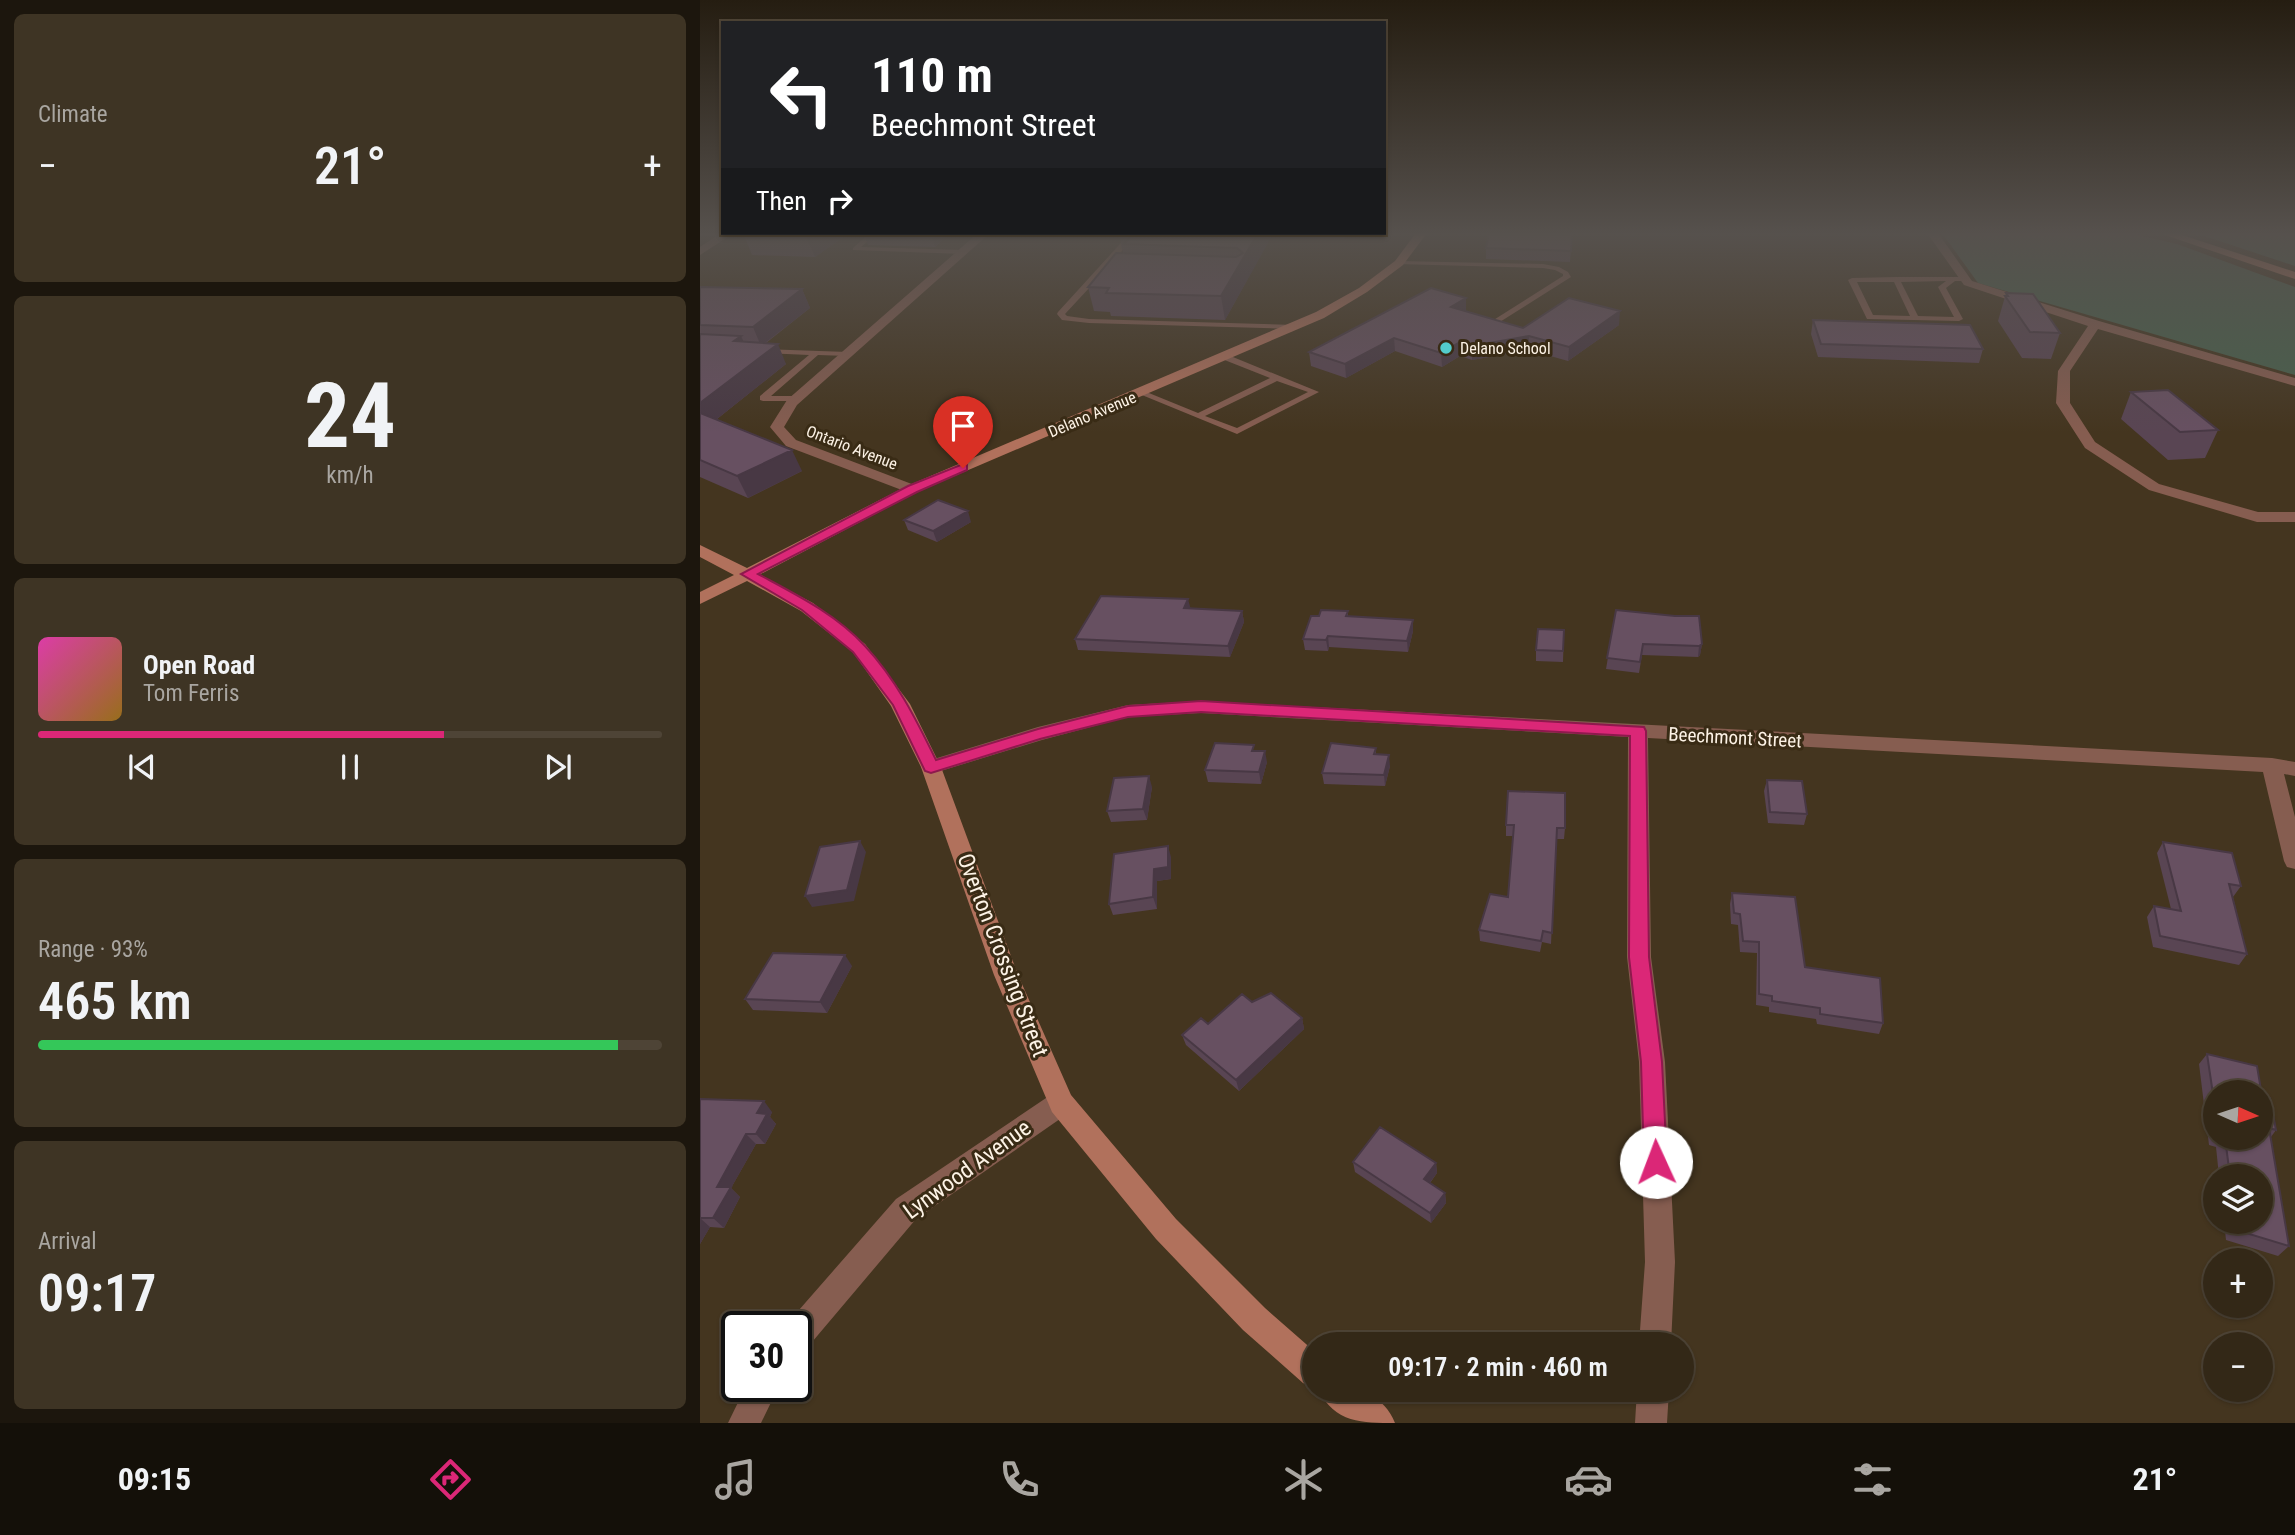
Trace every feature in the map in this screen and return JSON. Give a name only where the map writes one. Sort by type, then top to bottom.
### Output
[{"type":"main road","name":"Delano Avenue","points":[[700,599],[912,489],[1295,327],[1346,299]]},
{"type":"main road","name":"Overton Crossing Street","points":[[700,550],[807,607],[859,648],[900,704],[931,767],[1006,975],[1061,1103],[1166,1229],[1254,1319],[1302,1361]]},
{"type":"main road","points":[[1351,1402],[1379,1423]]},
{"type":"street","name":"Ontario Avenue","points":[[910,299],[797,399],[777,427],[792,443],[912,489]]},
{"type":"street","points":[[2021,299],[2095,324],[2295,382]]},
{"type":"street","points":[[2095,324],[2064,371],[2063,403],[2090,445],[2154,487],[2258,517],[2295,517]]},
{"type":"street","name":"Beechmont Street","points":[[931,767],[1038,734],[1128,712],[1201,707],[2272,765],[2295,769]]},
{"type":"street","points":[[1638,731],[1639,957],[1652,1062],[1660,1262],[1657,1332]]},
{"type":"street","points":[[2272,765],[2295,861]]},
{"type":"street","name":"Lynwood Avenue","points":[[812,1318],[906,1209],[1061,1103]]},
{"type":"street","points":[[744,1423],[755,1402]]},
{"type":"street","points":[[1651,1423],[1652,1402]]},
{"type":"lane","points":[[1075,299],[1061,314],[1065,318],[1295,327]]},
{"type":"lane","points":[[1495,323],[1532,299]]},
{"type":"lane","points":[[1861,299],[1870,317],[1959,319],[1949,299]]},
{"type":"lane","points":[[1906,299],[1915,318]]},
{"type":"lane","points":[[752,351],[848,354]]},
{"type":"lane","points":[[797,399],[763,398],[816,353]]},
{"type":"lane","points":[[1141,393],[1237,431],[1315,392],[1225,357]]},
{"type":"lane","points":[[1198,416],[1277,378]]},
{"type":"green space","points":[[2035,299],[2295,299],[2295,375]]},
{"type":"building","points":[[700,299],[789,299],[753,327],[700,325]]},
{"type":"building","points":[[1409,299],[1464,299],[1451,307],[1523,328],[1567,299],[1620,311],[1569,347],[1529,336],[1472,346],[1460,342],[1441,353],[1394,338],[1345,364],[1309,352]]},
{"type":"building","points":[[2007,299],[2037,299],[2060,333],[2030,332]]},
{"type":"building","points":[[1813,320],[1970,325],[1983,349],[1821,344]]},
{"type":"building","points":[[700,334],[741,336],[734,341],[778,344],[700,403]]},
{"type":"building","points":[[2168,390],[2218,430],[2180,432],[2131,392]]},
{"type":"building","points":[[700,413],[792,450],[737,476],[700,460]]},
{"type":"building","points":[[938,500],[968,511],[933,531],[904,520]]},
{"type":"building","points":[[1101,596],[1188,599],[1184,608],[1242,611],[1228,646],[1075,639]]},
{"type":"building","points":[[1321,610],[1348,611],[1346,616],[1413,620],[1407,641],[1328,636],[1326,640],[1303,639],[1311,616],[1319,616]]},
{"type":"building","points":[[1616,610],[1699,616],[1702,644],[1643,644],[1640,662],[1607,658]]},
{"type":"building","points":[[1538,629],[1564,630],[1563,651],[1536,650]]},
{"type":"building","points":[[1215,743],[1254,745],[1252,751],[1265,751],[1259,772],[1205,770]]},
{"type":"building","points":[[1331,743],[1376,748],[1374,754],[1389,755],[1384,775],[1322,773]]},
{"type":"building","points":[[1149,776],[1143,809],[1107,811],[1114,778]]},
{"type":"building","points":[[1767,780],[1802,781],[1807,814],[1770,812]]},
{"type":"building","points":[[1508,791],[1565,793],[1565,828],[1557,828],[1552,933],[1543,931],[1541,941],[1479,930],[1490,894],[1508,897],[1514,825],[1506,825]]},
{"type":"building","points":[[860,841],[847,890],[805,896],[820,847]]},
{"type":"building","points":[[2163,842],[2232,853],[2241,886],[2229,884],[2247,954],[2160,936],[2154,906],[2181,911]]},
{"type":"building","points":[[1168,846],[1168,867],[1154,869],[1153,897],[1109,904],[1114,854]]},
{"type":"building","points":[[1732,893],[1795,897],[1805,967],[1880,978],[1883,1023],[1820,1014],[1820,1008],[1772,1001],[1772,996],[1759,994],[1759,942],[1743,941],[1740,914],[1734,913]]},
{"type":"building","points":[[773,953],[845,955],[820,1002],[745,999]]},
{"type":"building","points":[[1271,993],[1302,1018],[1236,1080],[1182,1035],[1201,1018],[1208,1024],[1242,994],[1252,1002]]},
{"type":"building","points":[[2207,1054],[2257,1066],[2259,1080],[2211,1080]]},
{"type":"building","points":[[700,1099],[764,1101],[757,1113],[767,1114],[756,1134],[746,1134],[717,1187],[731,1187],[713,1218],[700,1218]]},
{"type":"building","points":[[1380,1127],[1436,1163],[1424,1179],[1445,1193],[1430,1213],[1353,1162]]},
{"type":"building","points":[[2227,1150],[2273,1150],[2289,1246],[2249,1234],[2273,1234],[2273,1164],[2228,1164]]},
{"type":"place","name":"Delano School","points":[[1446,348]]},
{"type":"route","points":[[963,468],[912,489],[747,574],[807,607],[859,648],[900,704],[931,767],[1038,734],[1128,712],[1201,707],[1638,731],[1639,957],[1652,1062],[1656,1162]]}]
